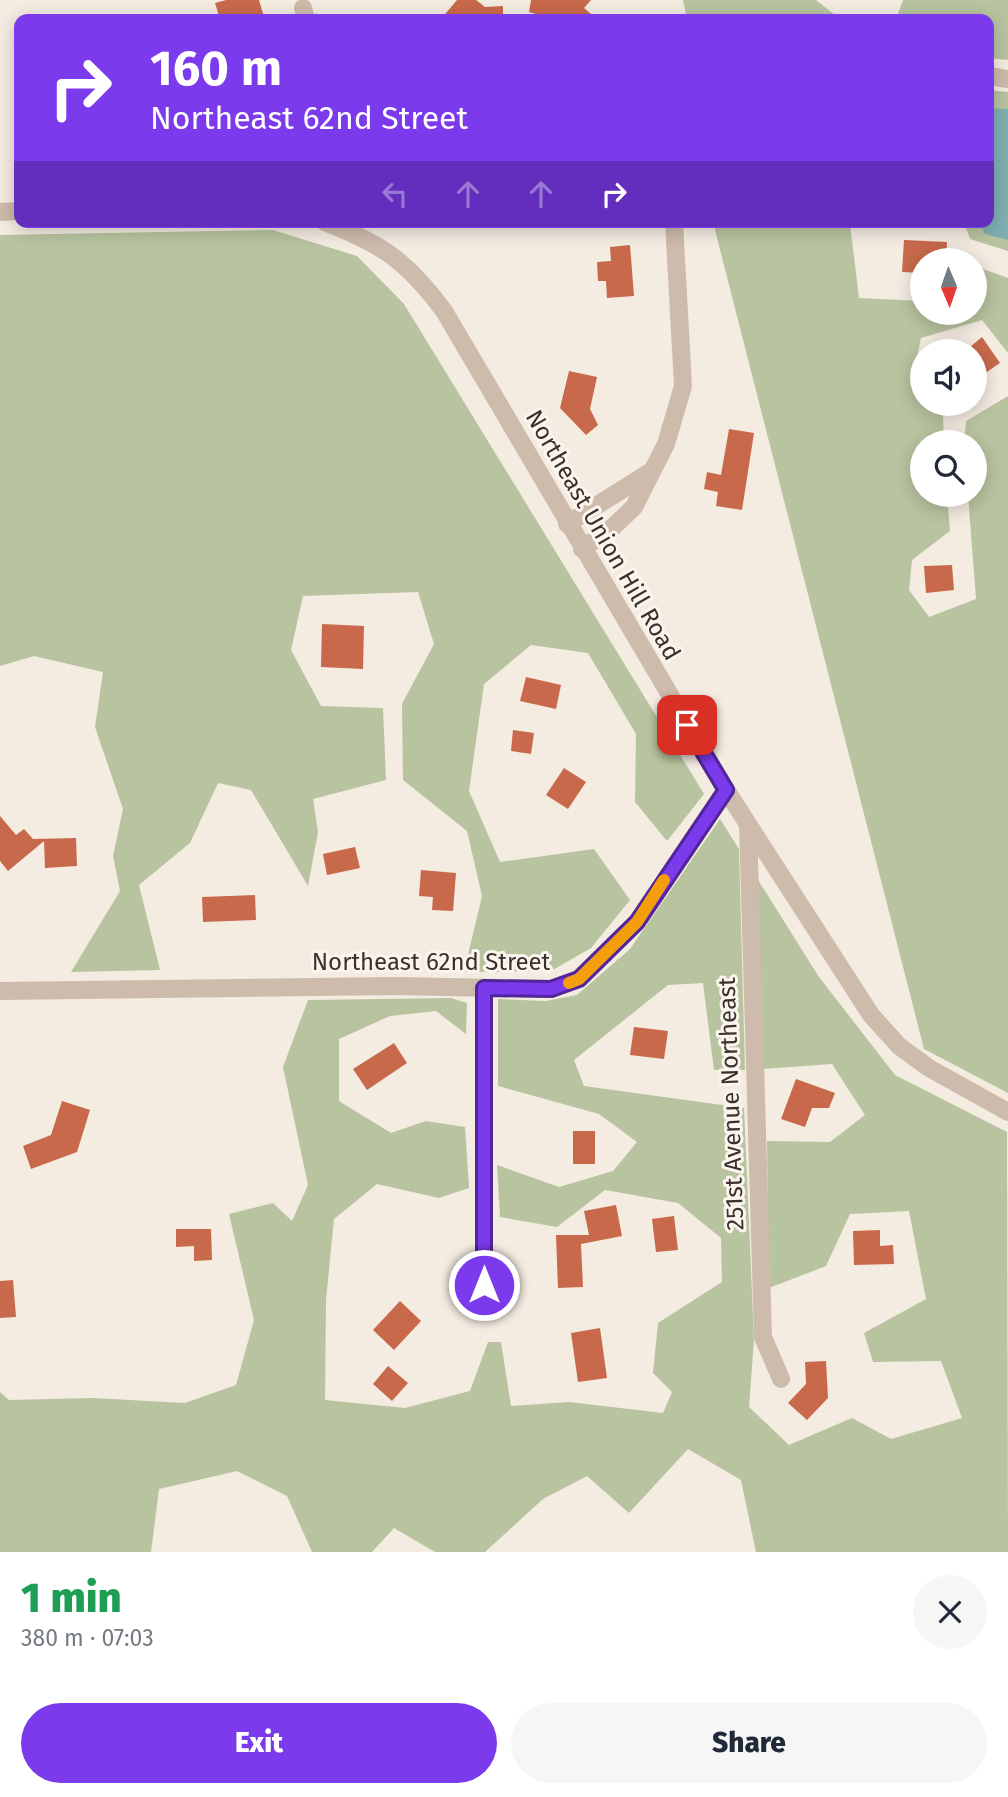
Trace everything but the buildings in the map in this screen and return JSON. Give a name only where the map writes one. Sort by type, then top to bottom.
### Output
[{"type":"street","points":[[582,550],[634,507],[666,444],[683,386],[674,228]]},
{"type":"street","name":"Northeast Union Hill Road","points":[[357,229],[408,267],[438,303],[726,790],[871,1015],[899,1046],[929,1068],[1008,1112]]},
{"type":"street","points":[[568,524],[652,471]]},
{"type":"street","name":"Northeast 62nd Street","points":[[0,991],[384,986],[551,989],[579,979],[637,922],[726,790]]},
{"type":"street","name":"251st Avenue Northeast","points":[[748,824],[763,1338],[781,1379]]},
{"type":"street","points":[[484,988],[484,1285]]},
{"type":"green space","points":[[683,0],[816,0],[834,14],[686,14]]},
{"type":"green space","points":[[903,0],[1008,0],[1008,60],[994,59],[994,14],[898,14]]},
{"type":"green space","points":[[994,91],[1008,92],[1008,251],[970,239],[966,228],[994,228]]},
{"type":"green space","points":[[715,228],[850,228],[859,298],[910,300],[910,326],[962,326],[921,339],[910,339],[910,416],[943,416],[944,430],[910,430],[910,507],[948,507],[950,531],[912,560],[909,590],[929,617],[976,599],[969,507],[987,507],[987,430],[965,430],[966,421],[974,416],[987,416],[987,408],[1008,396],[1008,1093],[924,1049]]},
{"type":"green space","points":[[273,230],[357,256],[404,304],[704,794],[667,841],[635,802],[636,734],[588,653],[531,645],[484,684],[469,791],[500,862],[594,849],[630,900],[591,948],[551,971],[464,972],[482,896],[467,831],[403,780],[402,704],[434,644],[418,592],[303,596],[291,650],[321,706],[383,708],[386,780],[313,799],[318,832],[308,886],[251,790],[218,783],[190,843],[139,885],[160,970],[71,972],[120,891],[113,856],[123,809],[95,727],[103,672],[34,656],[0,666],[0,235]]},
{"type":"green space","points":[[987,270],[1008,278],[1008,353],[987,326]]},
{"type":"green space","points":[[720,819],[739,849],[745,1070],[714,1070],[703,983],[668,985],[574,1060],[584,1086],[744,1108],[754,1340],[749,1407],[789,1445],[852,1418],[891,1439],[962,1418],[941,1361],[873,1362],[864,1333],[926,1299],[909,1211],[850,1214],[826,1266],[769,1288],[767,1141],[830,1142],[865,1115],[832,1064],[763,1069],[758,880],[819,977],[895,1075],[1007,1132],[1008,1552],[756,1552],[741,1480],[688,1449],[629,1513],[587,1476],[543,1499],[485,1552],[435,1552],[394,1528],[372,1552],[312,1552],[287,1496],[237,1471],[159,1489],[151,1552],[0,1552],[0,1392],[9,1400],[93,1398],[185,1403],[236,1385],[254,1320],[229,1214],[273,1203],[292,1221],[308,1185],[283,1067],[308,1000],[451,998],[467,1003],[466,1034],[436,1011],[390,1016],[339,1039],[339,1101],[391,1133],[426,1121],[465,1127],[469,1188],[439,1198],[377,1184],[334,1219],[326,1300],[325,1400],[405,1408],[470,1391],[488,1342],[501,1342],[511,1406],[569,1402],[663,1413],[672,1392],[653,1373],[658,1323],[722,1282],[721,1238],[678,1203],[605,1190],[557,1227],[500,1217],[497,1165],[559,1187],[613,1171],[637,1142],[599,1114],[498,1086],[498,999],[546,1001],[577,995],[630,949]]},
{"type":"water","points":[[994,108],[1008,109],[1008,240],[985,234],[982,228],[994,228]]},
{"type":"slow traffic","points":[[569,983],[579,979],[637,922],[664,880]]},
{"type":"route","points":[[484,1285],[484,988],[551,989],[579,979],[637,922],[726,790],[687,725]]}]
